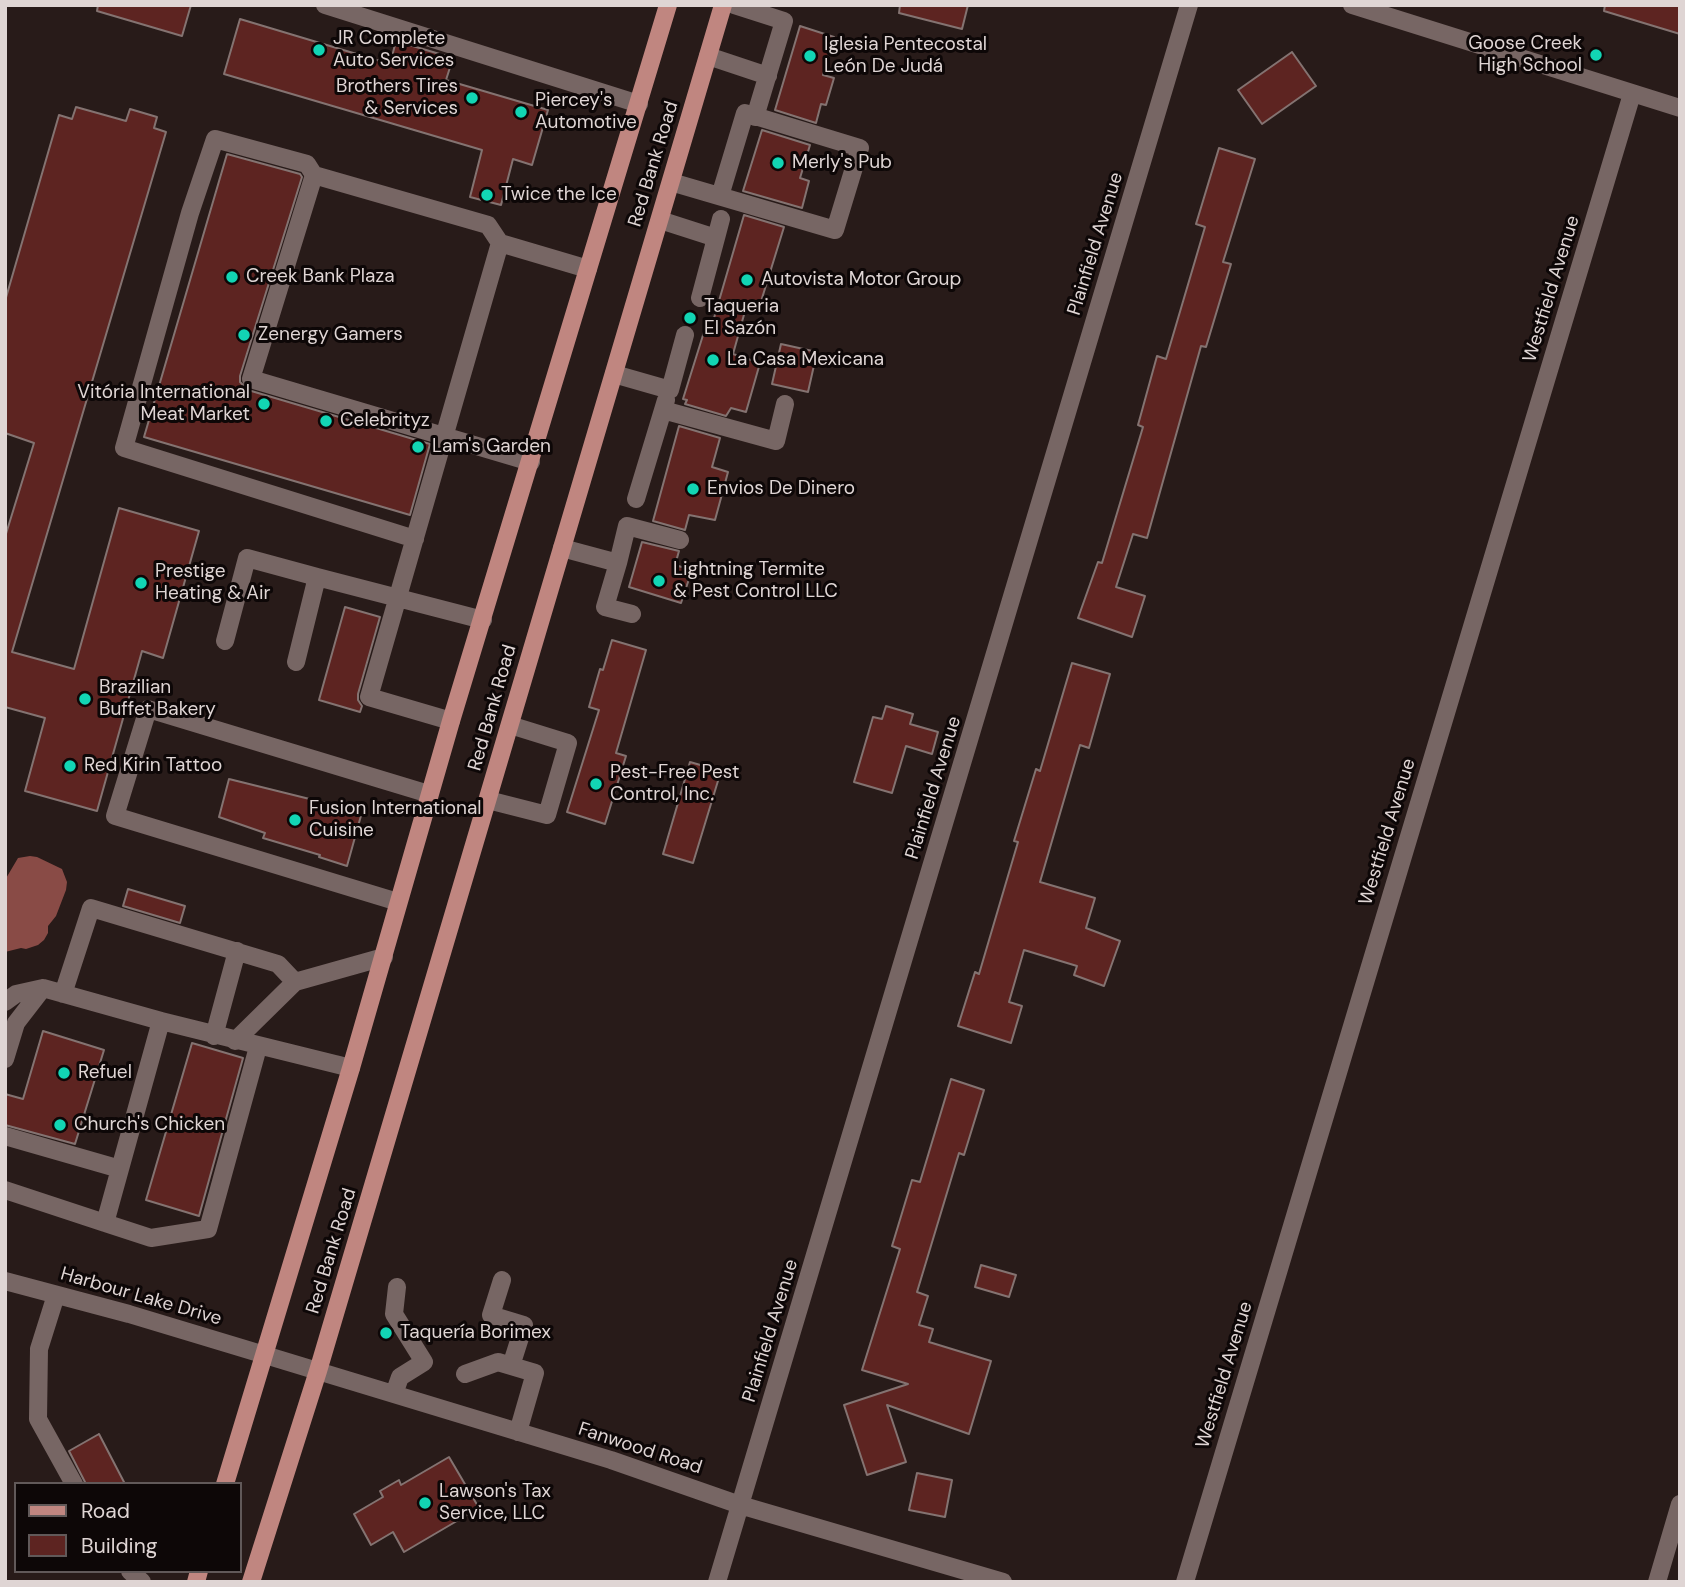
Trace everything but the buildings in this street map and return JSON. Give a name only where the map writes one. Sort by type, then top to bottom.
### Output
[{"type":"main road","name":"Red Bank Road","points":[[226,1482],[384,957],[429,794],[668,5]]},
{"type":"main road","points":[[710,5],[717,27]]},
{"type":"main road","name":"Red Bank Road","points":[[251,1582],[318,1371],[723,5]]},
{"type":"street","points":[[325,5],[639,104]]},
{"type":"street","points":[[734,5],[784,21],[755,117]]},
{"type":"street","name":"Plainfield Avenue","points":[[717,1582],[1189,5]]},
{"type":"street","points":[[1352,5],[1394,11],[1632,94],[1680,107]]},
{"type":"street","points":[[708,56],[768,76]]},
{"type":"street","name":"Westfield Avenue","points":[[1185,1582],[1632,94]]},
{"type":"street","points":[[671,182],[835,230],[860,148],[745,113],[720,195]]},
{"type":"street","points":[[415,539],[124,449],[190,213],[215,139],[307,164],[314,175],[488,225],[500,243],[588,269]]},
{"type":"street","points":[[314,175],[251,379],[531,462]]},
{"type":"street","points":[[700,298],[721,219]]},
{"type":"street","points":[[660,220],[716,238]]},
{"type":"street","points":[[451,721],[369,697],[500,243]]},
{"type":"street","points":[[636,499],[685,335]]},
{"type":"street","points":[[614,374],[670,390]]},
{"type":"street","points":[[663,411],[776,441],[785,404]]},
{"type":"street","points":[[632,614],[605,607],[627,526],[680,540]]},
{"type":"street","points":[[562,548],[618,563]]},
{"type":"street","points":[[225,641],[247,558],[483,620]]},
{"type":"street","points":[[296,662],[317,577]]},
{"type":"street","points":[[398,902],[116,816],[148,709],[429,794]]},
{"type":"street","points":[[488,800],[547,815],[551,803],[568,743],[510,725]]},
{"type":"street","points":[[63,994],[91,908],[278,964],[295,982]]},
{"type":"street","points":[[214,1035],[237,951]]},
{"type":"street","points":[[235,1041],[295,982],[384,957]]},
{"type":"street","points":[[5,1059],[16,1023],[43,988]]},
{"type":"street","points":[[5,1002],[16,994],[43,988],[258,1047],[351,1068]]},
{"type":"street","points":[[105,1223],[161,1021]]},
{"type":"street","points":[[5,1190],[151,1238],[208,1229],[258,1047]]},
{"type":"street","points":[[5,1136],[120,1169]]},
{"type":"street","points":[[502,1280],[491,1315],[524,1325],[511,1366]]},
{"type":"street","name":"Harbour Lake Drive","points":[[5,1281],[265,1354]]},
{"type":"street","points":[[394,1394],[400,1377],[424,1362],[394,1314],[397,1287]]},
{"type":"street","points":[[55,1294],[39,1349],[38,1419],[73,1482]]},
{"type":"street","name":"Fanwood Road","points":[[265,1354],[611,1460],[740,1505],[1003,1582]]},
{"type":"street","points":[[465,1374],[498,1362],[535,1373],[518,1432]]},
{"type":"street","points":[[1657,1582],[1680,1504]]},
{"type":"shaded area","points":[[30,856],[62,869],[67,882],[66,890],[44,940],[26,949],[5,952],[5,880],[18,858]]},
{"type":"place","name":"JR Complete Auto Services","points":[[319,50]]},
{"type":"place","name":"Goose Creek High School","points":[[1596,55]]},
{"type":"place","name":"Iglesia Pentecostal León De Judá","points":[[810,56]]},
{"type":"place","name":"Brothers Tires & Services","points":[[472,98]]},
{"type":"place","name":"Piercey's Automotive","points":[[521,112]]},
{"type":"place","name":"Merly's Pub","points":[[778,163]]},
{"type":"place","name":"Twice the Ice","points":[[487,195]]},
{"type":"place","name":"Creek Bank Plaza","points":[[232,277]]},
{"type":"place","name":"Autovista Motor Group","points":[[747,280]]},
{"type":"place","name":"Taqueria El Sazón","points":[[690,318]]},
{"type":"place","name":"Zenergy Gamers","points":[[244,335]]},
{"type":"place","name":"La Casa Mexicana","points":[[713,360]]},
{"type":"place","name":"Vitória International Meat Market","points":[[264,404]]},
{"type":"place","name":"Celebrityz","points":[[326,421]]},
{"type":"place","name":"Lam's Garden","points":[[418,447]]},
{"type":"place","name":"Envios De Dinero","points":[[693,489]]},
{"type":"place","name":"Lightning Termite & Pest Control LLC","points":[[659,581]]},
{"type":"place","name":"Prestige Heating & Air","points":[[141,583]]},
{"type":"place","name":"Brazilian Buffet Bakery","points":[[85,699]]},
{"type":"place","name":"Red Kirin Tattoo","points":[[70,766]]},
{"type":"place","name":"Pest-Free Pest Control, Inc.","points":[[596,784]]},
{"type":"place","name":"Fusion International Cuisine","points":[[295,820]]},
{"type":"place","name":"Refuel","points":[[64,1073]]},
{"type":"place","name":"Church's Chicken","points":[[60,1125]]},
{"type":"place","name":"Taquería Borimex","points":[[386,1333]]},
{"type":"place","name":"Lawson's Tax Service, LLC","points":[[425,1503]]}]
